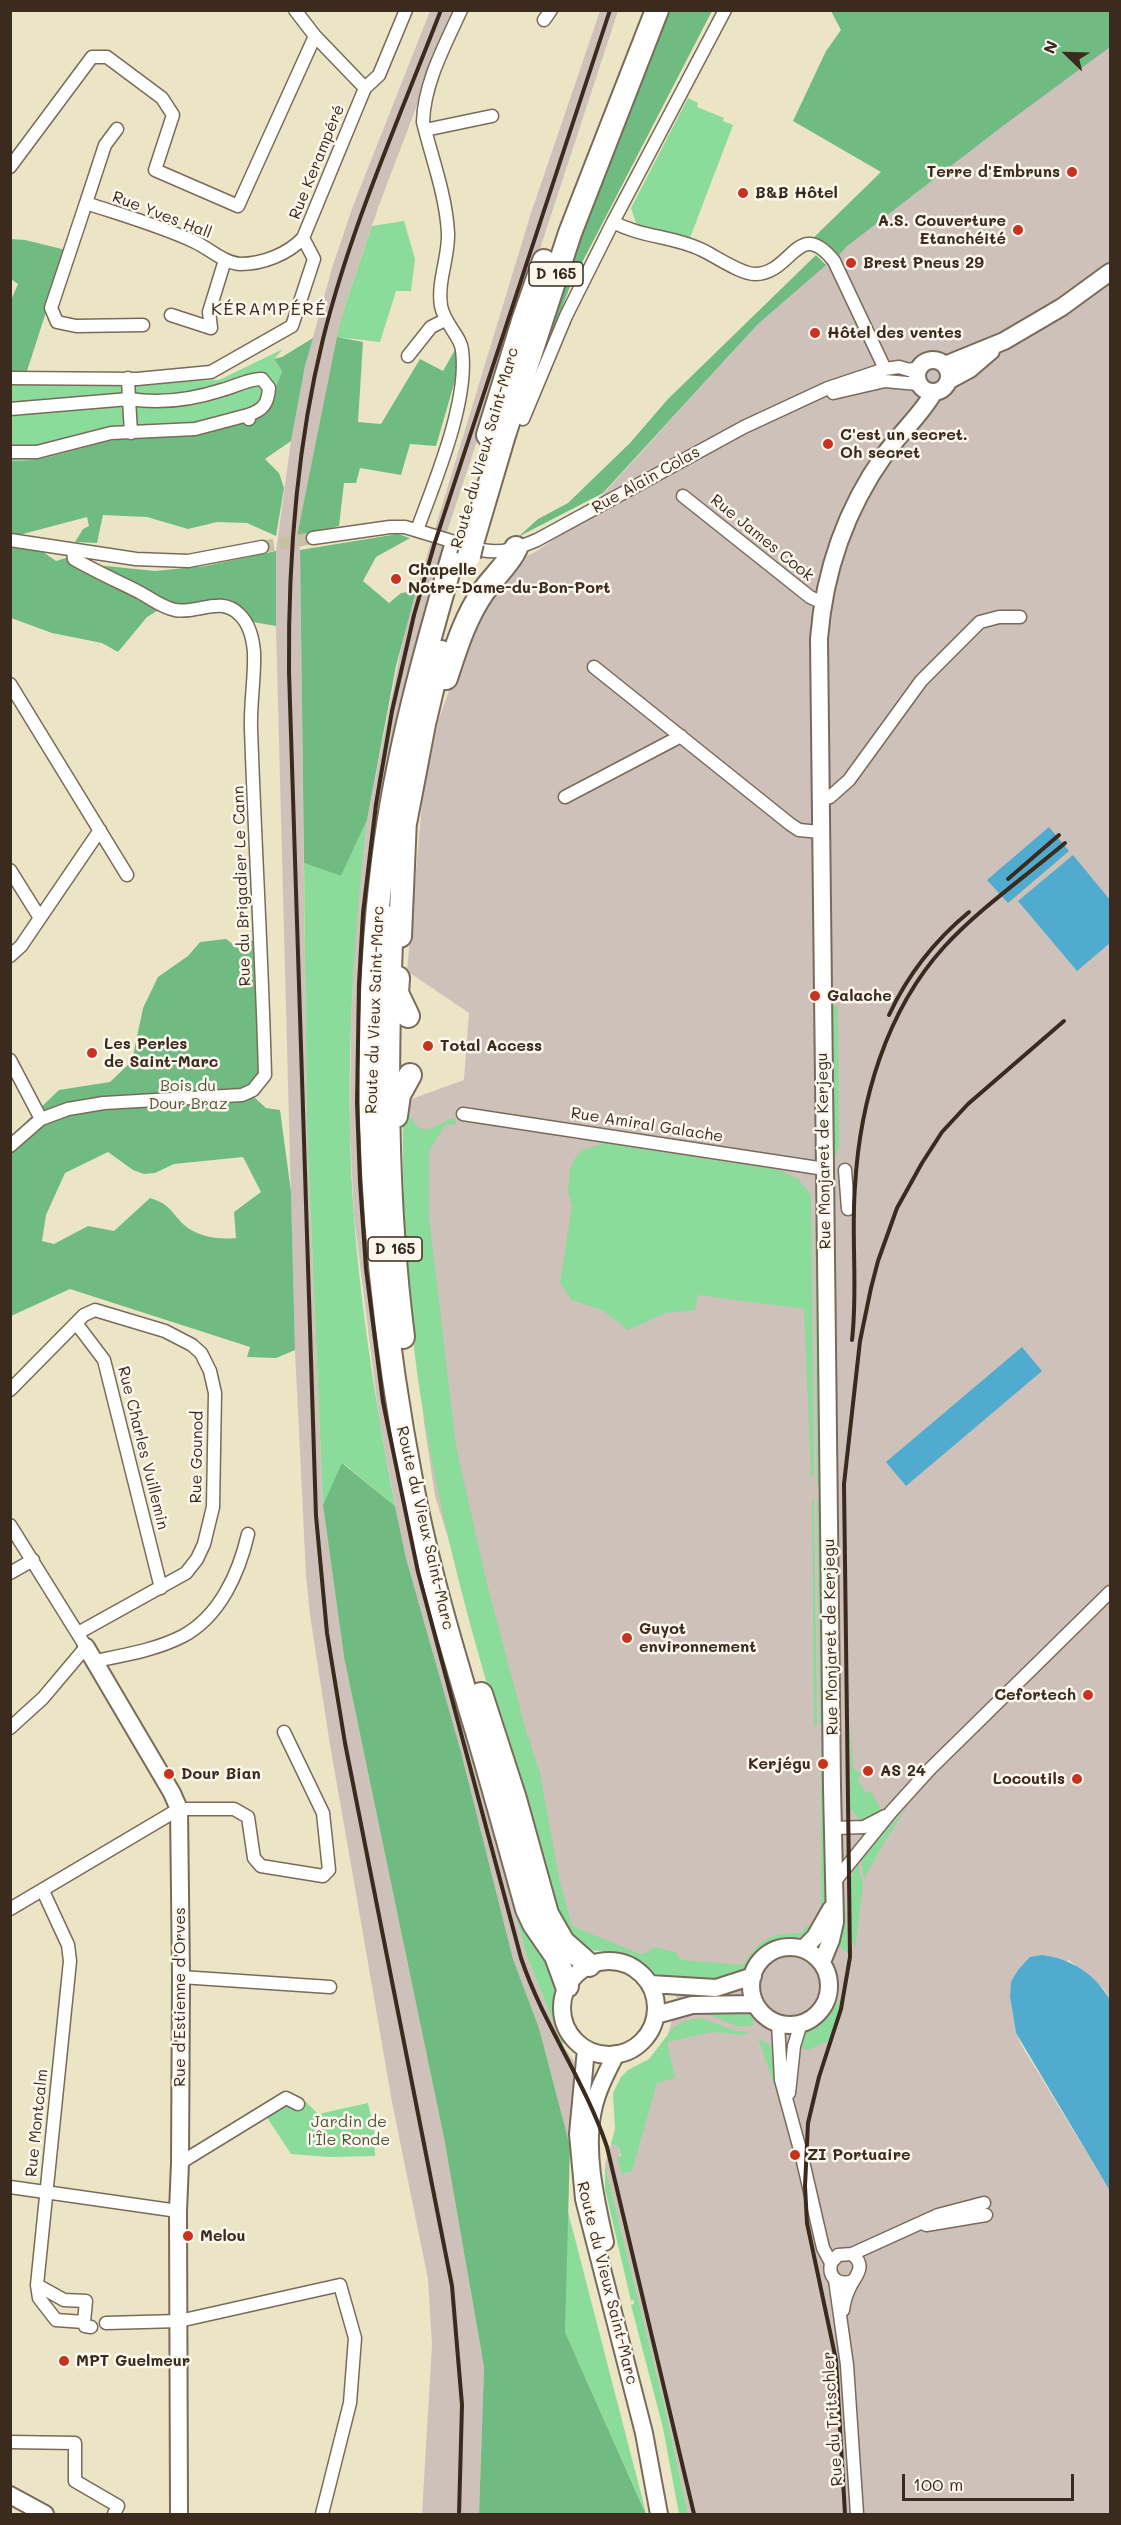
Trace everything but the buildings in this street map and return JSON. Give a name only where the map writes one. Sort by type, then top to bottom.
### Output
[{"type":"highway","name":"Route du Vieux Saint-Marc","points":[[589,1965],[562,1942],[541,1898],[515,1799],[463,1637],[444,1563],[423,1466],[401,1316],[388,1159],[386,1046],[391,928],[405,820],[437,665],[523,321],[557,224],[641,10]]},
{"type":"highway","name":"Route du Vieux Saint-Marc","points":[[567,1986],[556,1956],[534,1924],[527,1909],[432,1573],[412,1488],[385,1321],[377,1239],[372,1160],[371,1043],[374,955],[382,871],[398,770],[416,686],[467,547],[567,243],[657,10]]},
{"type":"highway","points":[[408,1016],[397,993],[405,820],[435,711],[468,619],[481,595],[513,557],[516,548]]},
{"type":"highway","points":[[388,1159],[399,1095],[410,1075]]},
{"type":"street","points":[[294,10],[315,36],[365,88]]},
{"type":"street","name":"Rue Kerampéré","points":[[10,378],[128,378],[211,372],[292,326],[314,259],[303,238],[365,88],[379,75],[406,10]]},
{"type":"street","points":[[417,530],[456,410],[464,369],[462,346],[445,320],[441,304],[448,235],[443,195],[425,130],[423,111],[436,66],[461,10]]},
{"type":"street","name":"Route du Vieux Saint-Marc","points":[[523,419],[566,316],[725,10]]},
{"type":"street","points":[[10,167],[92,57],[107,57],[162,98],[173,115],[155,170],[238,206],[315,36]]},
{"type":"street","points":[[425,130],[492,116]]},
{"type":"street","name":"Rue Yves Hall","points":[[117,129],[105,145],[51,308],[57,322],[76,326],[143,325]]},
{"type":"street","name":"Rue Yves Hall","points":[[86,203],[179,235],[196,242],[225,260],[240,264],[268,260],[294,248],[303,238]]},
{"type":"street","points":[[613,222],[643,235],[686,243],[752,274],[768,272],[778,267],[800,245],[812,244],[823,248],[834,261],[885,369]]},
{"type":"street","name":"Rue Yves Hall","points":[[171,315],[211,328],[209,312],[225,260]]},
{"type":"street","points":[[946,373],[970,369],[1004,341],[1062,307],[1110,273]]},
{"type":"street","points":[[408,356],[431,327],[445,320]]},
{"type":"street","points":[[931,359],[946,373],[944,387],[923,382],[931,359]]},
{"type":"street","name":"Rue Alain Colas","points":[[313,538],[390,527],[417,530],[467,547],[505,552],[537,540],[744,427],[828,388],[885,369],[899,367],[909,370],[923,382]]},
{"type":"street","points":[[128,378],[131,433]]},
{"type":"street","points":[[10,409],[129,399],[150,402],[177,401],[262,378],[269,388],[266,404],[260,411],[248,417],[195,429],[111,433],[37,452],[24,454],[10,452]]},
{"type":"street","name":"Rue Alain Colas","points":[[808,398],[885,381],[923,382]]},
{"type":"street","name":"Rue Monjaret de Kerjegu","points":[[822,1962],[833,1929],[836,1881],[818,660],[823,603],[834,555],[854,506],[880,460],[908,426],[923,382]]},
{"type":"street","name":"Rue James Cook","points":[[683,496],[810,597],[823,603]]},
{"type":"street","points":[[10,540],[136,559],[188,561],[262,547]]},
{"type":"street","name":"Rue du Brigadier Le Cann","points":[[10,1146],[40,1119],[68,1109],[104,1102],[242,1095],[253,1090],[266,1075],[250,726],[254,651],[248,627],[240,615],[230,607],[215,604],[188,611],[155,604],[141,593],[106,578],[74,559],[73,550]]},
{"type":"street","points":[[820,800],[830,797],[849,780],[921,681],[980,622],[999,617],[1020,617]]},
{"type":"street","points":[[594,667],[790,824],[799,830],[820,832]]},
{"type":"street","points":[[10,684],[127,874]]},
{"type":"street","points":[[565,797],[681,736]]},
{"type":"street","points":[[10,956],[21,946],[100,830]]},
{"type":"street","points":[[10,870],[40,918]]},
{"type":"street","points":[[10,1060],[40,1119]]},
{"type":"street","name":"Rue Amiral Galache","points":[[463,1114],[825,1169]]},
{"type":"street","points":[[845,1170],[848,1209]]},
{"type":"street","name":"Rue Gounod","points":[[76,1323],[84,1314],[95,1310],[165,1331],[197,1349],[210,1371],[215,1393],[213,1508],[210,1524],[197,1559],[186,1572],[161,1588],[86,1647]]},
{"type":"street","points":[[10,1390],[76,1323]]},
{"type":"street","name":"Rue Charles Vuillemin","points":[[76,1323],[104,1360],[161,1588]]},
{"type":"street","name":"Rue d'Estienne d'Orves","points":[[10,1525],[86,1647],[172,1793],[178,1809],[181,1977],[178,2211],[179,2514]]},
{"type":"street","points":[[10,1728],[43,1698],[86,1647],[160,1645],[184,1635],[207,1617],[230,1586],[242,1559],[248,1534]]},
{"type":"street","points":[[10,1573],[33,1560]]},
{"type":"street","points":[[836,1881],[891,1812],[929,1770],[1110,1592]]},
{"type":"street","points":[[10,1909],[178,1809],[234,1809],[248,1817],[254,1858],[261,1866],[323,1876],[329,1870],[323,1813],[284,1732]]},
{"type":"street","points":[[834,1828],[864,1827],[891,1812]]},
{"type":"street","name":"Rue Montcalm","points":[[37,2285],[70,1962],[68,1945],[43,1891]]},
{"type":"street","name":"Rue Monjaret de Kerjegu","points":[[803,1949],[824,1924],[835,1900]]},
{"type":"street","points":[[792,1947],[813,1954],[822,1962],[827,1972],[829,1993],[819,2012],[801,2023],[778,2023],[765,2016],[756,2004],[751,1986],[753,1976],[763,1958],[772,1952],[792,1947]]},
{"type":"street","points":[[606,1960],[623,1963],[638,1971],[650,1984],[655,1999],[656,2014],[651,2029],[642,2041],[630,2050],[616,2054],[600,2054],[586,2049],[574,2040],[566,2028],[562,2014],[562,2000],[567,1986],[576,1974],[589,1965],[606,1960]]},
{"type":"street","points":[[650,1984],[716,1988],[753,1976]]},
{"type":"street","points":[[181,1977],[330,1987]]},
{"type":"street","points":[[656,2014],[692,2005],[756,2004]]},
{"type":"street","points":[[778,2023],[779,2062],[788,2103],[823,2247],[831,2263],[831,2274],[835,2280],[846,2283],[853,2281],[877,2244]]},
{"type":"street","points":[[788,2103],[792,2061],[801,2023]]},
{"type":"street","name":"Route du Vieux Saint-Marc","points":[[586,2049],[578,2134],[584,2199],[644,2433],[659,2514]]},
{"type":"street","name":"Route du Vieux Saint-Marc","points":[[616,2054],[593,2110],[591,2148],[595,2184],[606,2246],[653,2435],[669,2514]]},
{"type":"street","points":[[180,2163],[286,2098],[298,2104]]},
{"type":"street","points":[[10,2187],[178,2211]]},
{"type":"street","points":[[831,2263],[846,2254],[877,2244],[919,2225],[948,2223],[985,2209]]},
{"type":"street","points":[[821,2235],[859,2262],[860,2267]]},
{"type":"street","name":"Rue du Tritschler","points":[[835,2280],[842,2320],[857,2514]]},
{"type":"street","name":"Rue du Tritschler","points":[[842,2320],[846,2295],[853,2281]]},
{"type":"street","points":[[37,2285],[64,2300],[86,2301],[87,2324],[56,2320],[39,2298],[37,2285]]},
{"type":"street","points":[[106,2323],[179,2321],[340,2285],[355,2338],[350,2403],[322,2514]]},
{"type":"street","points":[[48,2317],[51,2322],[58,2324],[63,2321]]},
{"type":"street","points":[[10,2442],[75,2443],[75,2481],[118,2506],[114,2514]]},
{"type":"street","points":[[10,2495],[45,2514]]},
{"type":"shaded area","points":[[453,10],[378,208],[345,306],[297,536],[300,550],[307,1130],[323,1505],[344,1657],[444,2138],[484,2367],[479,2514],[422,2514],[432,2345],[428,2279],[392,2102],[330,1745],[306,1575],[295,1350],[276,551],[291,441],[305,366],[332,268],[353,206],[430,11]]},
{"type":"shaded area","points":[[600,11],[618,11],[447,532],[397,727],[366,1203],[493,1829],[526,1954],[562,2044],[580,2070],[570,2146],[539,2028],[513,1959],[461,1752],[406,1558],[395,1506],[379,1417],[354,1216],[350,1132],[351,1025],[356,915],[367,820],[406,624],[531,213]]},
{"type":"shaded area","points":[[1110,46],[1110,2000],[1104,1989],[1069,1960],[1010,1997],[1016,2033],[1022,2046],[1110,2191],[1110,2514],[688,2514],[665,2408],[605,2165],[611,2144],[619,2147],[622,2174],[628,2172],[678,1999],[637,1954],[569,1925],[435,1496],[424,1423],[405,1205],[403,1102],[464,1080],[469,1013],[407,971],[423,793],[439,718],[476,618],[523,558],[574,526],[758,324],[836,254],[1018,113]]},
{"type":"green space","points":[[666,11],[712,11],[571,284],[535,378],[562,282]]},
{"type":"green space","points":[[831,11],[1110,11],[1110,47],[1004,125],[846,247],[834,261],[806,245],[881,172],[793,121],[826,51],[841,30]]},
{"type":"green space","points":[[688,98],[698,103],[697,107],[724,118],[723,121],[733,125],[690,238],[637,226],[631,208]]},
{"type":"green space","points":[[404,221],[415,259],[411,291],[396,291],[380,342],[337,337],[372,226]]},
{"type":"green space","points":[[10,239],[25,240],[66,250],[26,374],[11,373],[11,300],[18,284],[11,279]]},
{"type":"green space","points":[[816,255],[826,265],[758,324],[603,493],[518,537],[538,519],[568,503],[630,443],[668,399]]},
{"type":"green space","points":[[337,337],[363,342],[358,422],[381,424],[420,359],[443,371],[456,348],[458,370],[436,446],[410,444],[401,475],[360,468],[356,483],[344,483],[339,526],[297,536]]},
{"type":"green space","points":[[313,338],[305,366],[291,441],[265,459],[279,473],[284,488],[276,536],[247,523],[217,522],[188,529],[147,517],[103,515],[97,543],[75,542],[83,529],[89,526],[87,517],[19,535],[56,561],[72,556],[96,565],[155,571],[205,566],[276,551],[276,626],[236,619],[220,612],[185,618],[157,611],[147,617],[118,652],[102,643],[52,633],[11,618],[11,461],[36,459],[110,441],[266,414],[282,371],[274,359],[282,357]]},
{"type":"green space","points":[[283,349],[274,359],[282,371],[266,414],[208,426],[110,441],[36,459],[11,461],[10,385],[219,380]]},
{"type":"green space","points":[[398,534],[410,538],[376,557],[363,581],[389,603],[401,593],[416,591],[396,666],[367,820],[341,876],[304,863],[300,550]]},
{"type":"green space","points":[[367,820],[351,1015],[350,1132],[359,1273],[395,1506],[343,1463],[323,1505],[307,1130],[304,863],[341,876]]},
{"type":"green space","name":"Bois du Dour Braz","points":[[226,939],[238,948],[254,940],[262,1068],[255,1098],[266,1108],[280,1110],[291,1192],[295,1350],[276,1358],[247,1357],[250,1347],[70,1289],[11,1316],[10,1137],[59,1090],[110,1082],[132,1061],[143,1008],[158,977],[188,956],[200,942]],"holes":[[[108,1152],[133,1170],[144,1174],[155,1173],[174,1164],[243,1157],[261,1192],[234,1212],[236,1238],[201,1235],[183,1224],[165,1205],[150,1198],[114,1231],[88,1226],[54,1244],[42,1241],[46,1215],[65,1173]]]},
{"type":"green space","points":[[834,1005],[838,1007],[839,1147],[835,1159],[832,1157],[830,1008]]},
{"type":"green space","points":[[403,1113],[409,1114],[419,1127],[424,1129],[434,1127],[454,1117],[457,1125],[446,1124],[429,1151],[429,1217],[456,1446],[487,1584],[525,1727],[540,1773],[560,1883],[572,1926],[640,1954],[654,1947],[675,1952],[682,1960],[743,1965],[755,1948],[767,1939],[781,1934],[801,1933],[806,1926],[812,1929],[805,1937],[783,1939],[763,1946],[741,1973],[707,1982],[658,1978],[643,1962],[621,1952],[586,1950],[563,1929],[484,1675],[436,1482],[413,1342],[403,1189]]},
{"type":"green space","points":[[603,1143],[779,1170],[798,1179],[811,1195],[814,1476],[811,1476],[804,1309],[698,1295],[695,1310],[666,1313],[628,1330],[602,1310],[571,1300],[560,1282],[572,1207],[568,1192],[570,1170],[575,1158],[583,1150]]},
{"type":"green space","points":[[815,1222],[819,1225],[820,1484],[817,1485]]},
{"type":"green space","points":[[342,1463],[395,1506],[406,1558],[461,1752],[513,1959],[539,2028],[570,2146],[565,2332],[646,2514],[479,2514],[484,2367],[444,2138],[344,1657],[323,1505]]},
{"type":"green space","points":[[812,1500],[814,1500],[817,1726],[814,1727]]},
{"type":"green space","points":[[817,1500],[821,1501],[824,1719],[820,1725]]},
{"type":"green space","points":[[851,1721],[853,1768],[862,1775],[857,1779],[866,1793],[870,1791],[880,1808],[879,1814],[875,1817],[861,1822],[850,1808]]},
{"type":"green space","points":[[821,1746],[825,1757],[821,1758]]},
{"type":"green space","points":[[821,1765],[824,1766],[826,1891],[824,1907],[817,1922],[821,1902]]},
{"type":"green space","points":[[906,1809],[880,1849],[864,1879],[861,1861]]},
{"type":"green space","points":[[493,1829],[531,1917],[551,1971],[555,2015],[566,2042],[562,2044],[526,1954]]},
{"type":"green space","points":[[858,1864],[863,1885],[855,1948],[852,1939],[851,1877]]},
{"type":"green space","points":[[845,1896],[848,1953],[836,1944]]},
{"type":"green space","points":[[843,1995],[830,2040],[808,2050],[798,2047],[804,2033],[816,2028],[826,2020]]},
{"type":"green space","points":[[707,2011],[745,2011],[751,2014],[754,2023],[752,2026],[737,2026],[707,2014]]},
{"type":"green space","points":[[701,2018],[736,2031],[750,2032],[744,2035],[712,2032],[667,2042],[675,2078],[657,2083],[632,2171],[622,2174],[617,2158],[621,2156],[619,2147],[611,2144],[615,2129],[613,2093],[621,2077],[628,2070],[649,2059],[673,2028],[684,2021]]},
{"type":"green space","points":[[758,2038],[774,2048],[775,2088]]},
{"type":"green space","name":"Jardin de l'Île Ronde","points":[[301,2097],[318,2114],[368,2103],[374,2130],[375,2156],[330,2157],[291,2154],[266,2116]]},
{"type":"green space","points":[[605,2165],[665,2408],[688,2514],[679,2514],[663,2428],[631,2305],[634,2304],[634,2300],[631,2301],[605,2189]]},
{"type":"green space","points":[[566,2204],[646,2513],[565,2332]]},
{"type":"water","points":[[1049,827],[1069,851],[1008,903],[987,880]]},
{"type":"water","points":[[1073,855],[1110,900],[1110,943],[1077,971],[1018,901]]},
{"type":"water","points":[[1022,1347],[1042,1371],[906,1486],[886,1462]]},
{"type":"water","points":[[1042,1955],[1063,1960],[1082,1969],[1090,1975],[1110,2000],[1110,2191],[1016,2033],[1010,1997],[1011,1982],[1030,1957]]},
{"type":"tunnel","points":[[262,547],[313,538]]},
{"type":"railway","points":[[441,10],[347,255],[323,339],[300,463],[292,546],[289,672],[316,1516],[327,1633],[345,1743],[452,2286],[462,2405],[459,2514]]},
{"type":"railway","points":[[610,10],[435,542],[414,615],[392,711],[376,804],[363,913],[357,1103],[366,1269],[383,1402],[418,1572],[521,1958],[607,2147],[694,2514]]},
{"type":"railway","points":[[1008,879],[1059,835]]},
{"type":"railway","points":[[852,1340],[854,1205],[858,1154],[870,1090],[892,1028],[906,999],[944,947],[988,906],[1065,843]]},
{"type":"railway","points":[[889,1015],[896,1000],[923,959],[969,912]]},
{"type":"railway","points":[[845,2514],[836,2360],[807,2223],[805,2186],[808,2123],[819,2077],[841,2009],[850,1957],[844,1484],[860,1341],[878,1261],[897,1208],[922,1163],[942,1132],[968,1104],[1064,1021]]},
{"type":"place","name":"Terre d'Embruns","points":[[1072,172]]},
{"type":"place","name":"B&B Hôtel","points":[[743,193]]},
{"type":"place","name":"A.S. Couverture Etanchéité","points":[[1018,230]]},
{"type":"place","name":"Brest Pneus 29","points":[[851,263]]},
{"type":"place","name":"Hôtel des ventes","points":[[815,333]]},
{"type":"place","name":"C'est un secret. Oh secret","points":[[828,444]]},
{"type":"place","name":"Chapelle Notre-Dame-du-Bon-Port","points":[[396,579]]},
{"type":"place","name":"Galache","points":[[815,996]]},
{"type":"place","name":"Total Access","points":[[428,1046]]},
{"type":"place","name":"Les Perles de Saint-Marc","points":[[92,1053]]},
{"type":"place","name":"Guyot environnement","points":[[627,1638]]},
{"type":"place","name":"Cefortech","points":[[1088,1695]]},
{"type":"place","name":"Kerjégu","points":[[823,1764]]},
{"type":"place","name":"AS 24","points":[[868,1771]]},
{"type":"place","name":"Dour Bian","points":[[169,1774]]},
{"type":"place","name":"Locoutils","points":[[1077,1779]]},
{"type":"place","name":"ZI Portuaire","points":[[795,2155]]},
{"type":"place","name":"Melou","points":[[188,2236]]},
{"type":"place","name":"MPT Guelmeur","points":[[64,2361]]},
{"type":"district","name":"KÉRAMPÉRÉ","points":[[269,309]]}]
